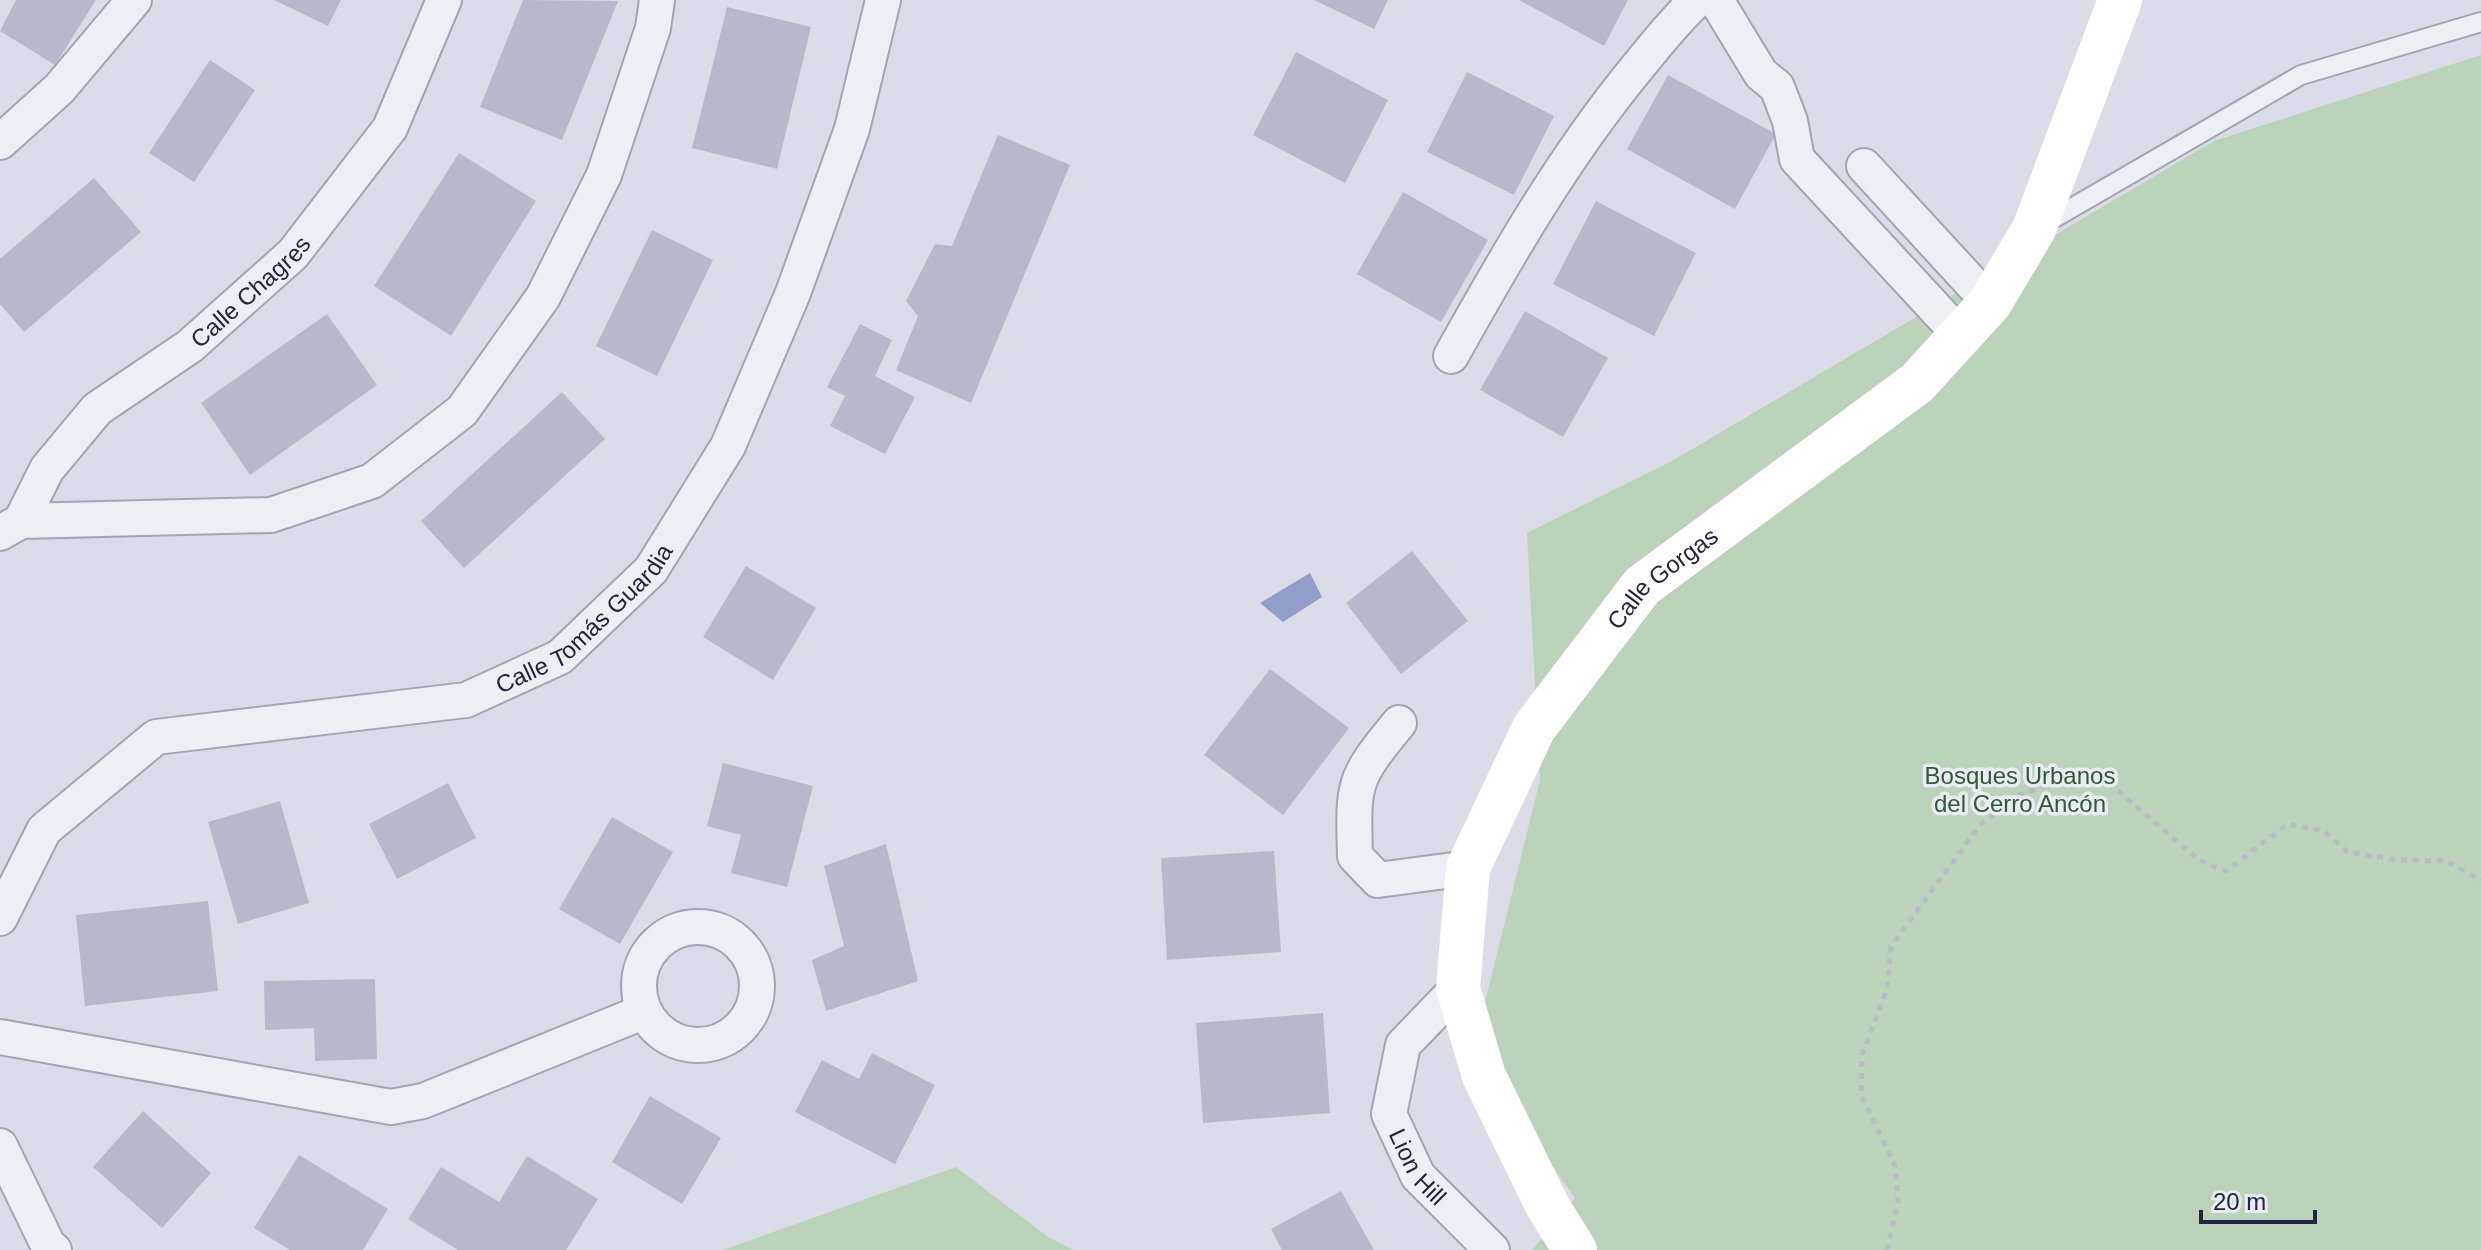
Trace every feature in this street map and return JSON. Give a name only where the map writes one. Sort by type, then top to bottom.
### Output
[{"type":"street","points":[[0,142],[59,89],[134,0]]},
{"type":"street","name":"Calle Chagres","points":[[10,527],[47,469],[97,409],[190,346],[293,254],[390,128],[444,0]]},
{"type":"street","points":[[10,527],[271,515],[372,481],[462,411],[543,297],[604,175],[653,28],[657,0]]},
{"type":"street","name":"Calle Tomás Guardia","points":[[0,918],[44,830],[156,737],[466,700],[560,657],[651,570],[728,446],[793,293],[852,129],[883,0]]},
{"type":"street","points":[[1451,356],[1537,204],[1598,115],[1680,15],[1697,0]]},
{"type":"street","points":[[1716,0],[1761,74],[1777,87],[1790,121],[1797,159],[1960,335]]},
{"type":"street","name":"Calle Gorgas","points":[[1575,1250],[1547,1205],[1484,1076],[1458,988],[1468,868],[1534,728],[1642,586],[1917,383],[1990,303],[2034,229],[2120,0]]},
{"type":"street","points":[[1864,166],[1990,303]]},
{"type":"street","points":[[1399,723],[1365,764],[1353,796],[1355,856],[1378,880],[1468,868]]},
{"type":"street","name":"Lion Hill","points":[[1458,988],[1403,1045],[1389,1114],[1418,1176],[1492,1250]]},
{"type":"street","points":[[0,1037],[391,1107],[423,1101],[643,1012]]},
{"type":"street","points":[[0,1146],[48,1245],[54,1250]]},
{"type":"lane","points":[[2034,229],[2301,75],[2481,22]]},
{"type":"path","points":[[1887,1250],[1898,1202],[1895,1166],[1861,1094],[1862,1055],[1887,989],[1891,946],[1980,825],[2018,796],[2077,773],[2112,786],[2199,860],[2226,871],[2288,824],[2324,831],[2347,852],[2400,860],[2446,861],[2481,880]]},
{"type":"green space","name":"Bosques Urbanos del Cerro Ancón","points":[[2481,55],[2481,1250],[1532,1250],[1575,1198],[1473,1051],[1540,780],[1527,533],[1672,461],[2214,141]]},
{"type":"green space","points":[[956,1167],[1048,1237],[1073,1250],[723,1250]]},
{"type":"water","points":[[1310,573],[1322,597],[1283,622],[1260,603]]},
{"type":"building","points":[[16,0],[96,0],[55,65],[0,31]]},
{"type":"building","points":[[274,0],[341,0],[328,26]]},
{"type":"building","points":[[523,0],[618,1],[562,140],[480,107]]},
{"type":"building","points":[[1314,0],[1388,0],[1374,29]]},
{"type":"building","points":[[1519,0],[1628,0],[1604,46]]},
{"type":"building","points":[[727,7],[811,27],[777,169],[692,148]]},
{"type":"building","points":[[1296,52],[1388,100],[1345,183],[1253,135]]},
{"type":"building","points":[[210,60],[255,90],[194,182],[149,153]]},
{"type":"building","points":[[1467,72],[1554,116],[1514,195],[1427,152]]},
{"type":"building","points":[[1668,75],[1776,134],[1735,209],[1627,149]]},
{"type":"building","points":[[998,135],[1070,165],[971,403],[896,370],[918,316],[906,301],[935,244],[952,246]]},
{"type":"building","points":[[459,153],[536,201],[451,336],[374,286]]},
{"type":"building","points":[[94,178],[141,232],[24,332],[0,304],[0,259]]},
{"type":"building","points":[[1403,192],[1488,240],[1441,322],[1357,274]]},
{"type":"building","points":[[1596,201],[1696,253],[1654,336],[1553,284]]},
{"type":"building","points":[[652,230],[713,260],[657,376],[596,346]]},
{"type":"building","points":[[1525,311],[1608,358],[1563,437],[1480,390]]},
{"type":"building","points":[[327,314],[377,385],[250,475],[201,403]]},
{"type":"building","points":[[860,324],[892,340],[875,376],[915,397],[885,454],[830,426],[845,396],[827,387]]},
{"type":"building","points":[[562,392],[605,439],[464,568],[421,521]]},
{"type":"building","points":[[1412,551],[1468,621],[1401,674],[1346,603]]},
{"type":"building","points":[[746,566],[816,608],[773,680],[703,637]]},
{"type":"building","points":[[1270,669],[1349,728],[1283,815],[1204,755]]},
{"type":"building","points":[[723,763],[813,786],[787,887],[731,873],[741,835],[707,826]]},
{"type":"building","points":[[448,783],[476,838],[397,879],[369,824]]},
{"type":"building","points":[[280,801],[309,903],[238,924],[208,822]]},
{"type":"building","points":[[612,817],[673,852],[620,944],[559,909]]},
{"type":"building","points":[[886,844],[918,981],[826,1011],[812,960],[844,946],[824,866]]},
{"type":"building","points":[[1274,851],[1281,952],[1167,960],[1161,858]]},
{"type":"building","points":[[208,901],[218,991],[85,1006],[76,915]]},
{"type":"building","points":[[375,979],[377,1059],[315,1061],[314,1028],[265,1030],[264,981]]},
{"type":"building","points":[[1323,1013],[1330,1113],[1203,1123],[1196,1023]]},
{"type":"building","points":[[872,1053],[935,1085],[895,1164],[795,1112],[822,1060],[859,1079]]},
{"type":"building","points":[[650,1096],[721,1138],[682,1204],[612,1162]]},
{"type":"building","points":[[143,1111],[211,1173],[162,1228],[93,1167]]},
{"type":"building","points":[[299,1155],[388,1209],[363,1250],[290,1250],[254,1228]]},
{"type":"building","points":[[527,1156],[598,1199],[566,1250],[458,1250],[408,1219],[441,1167],[499,1202]]},
{"type":"building","points":[[1341,1191],[1374,1250],[1282,1250],[1271,1229]]}]
